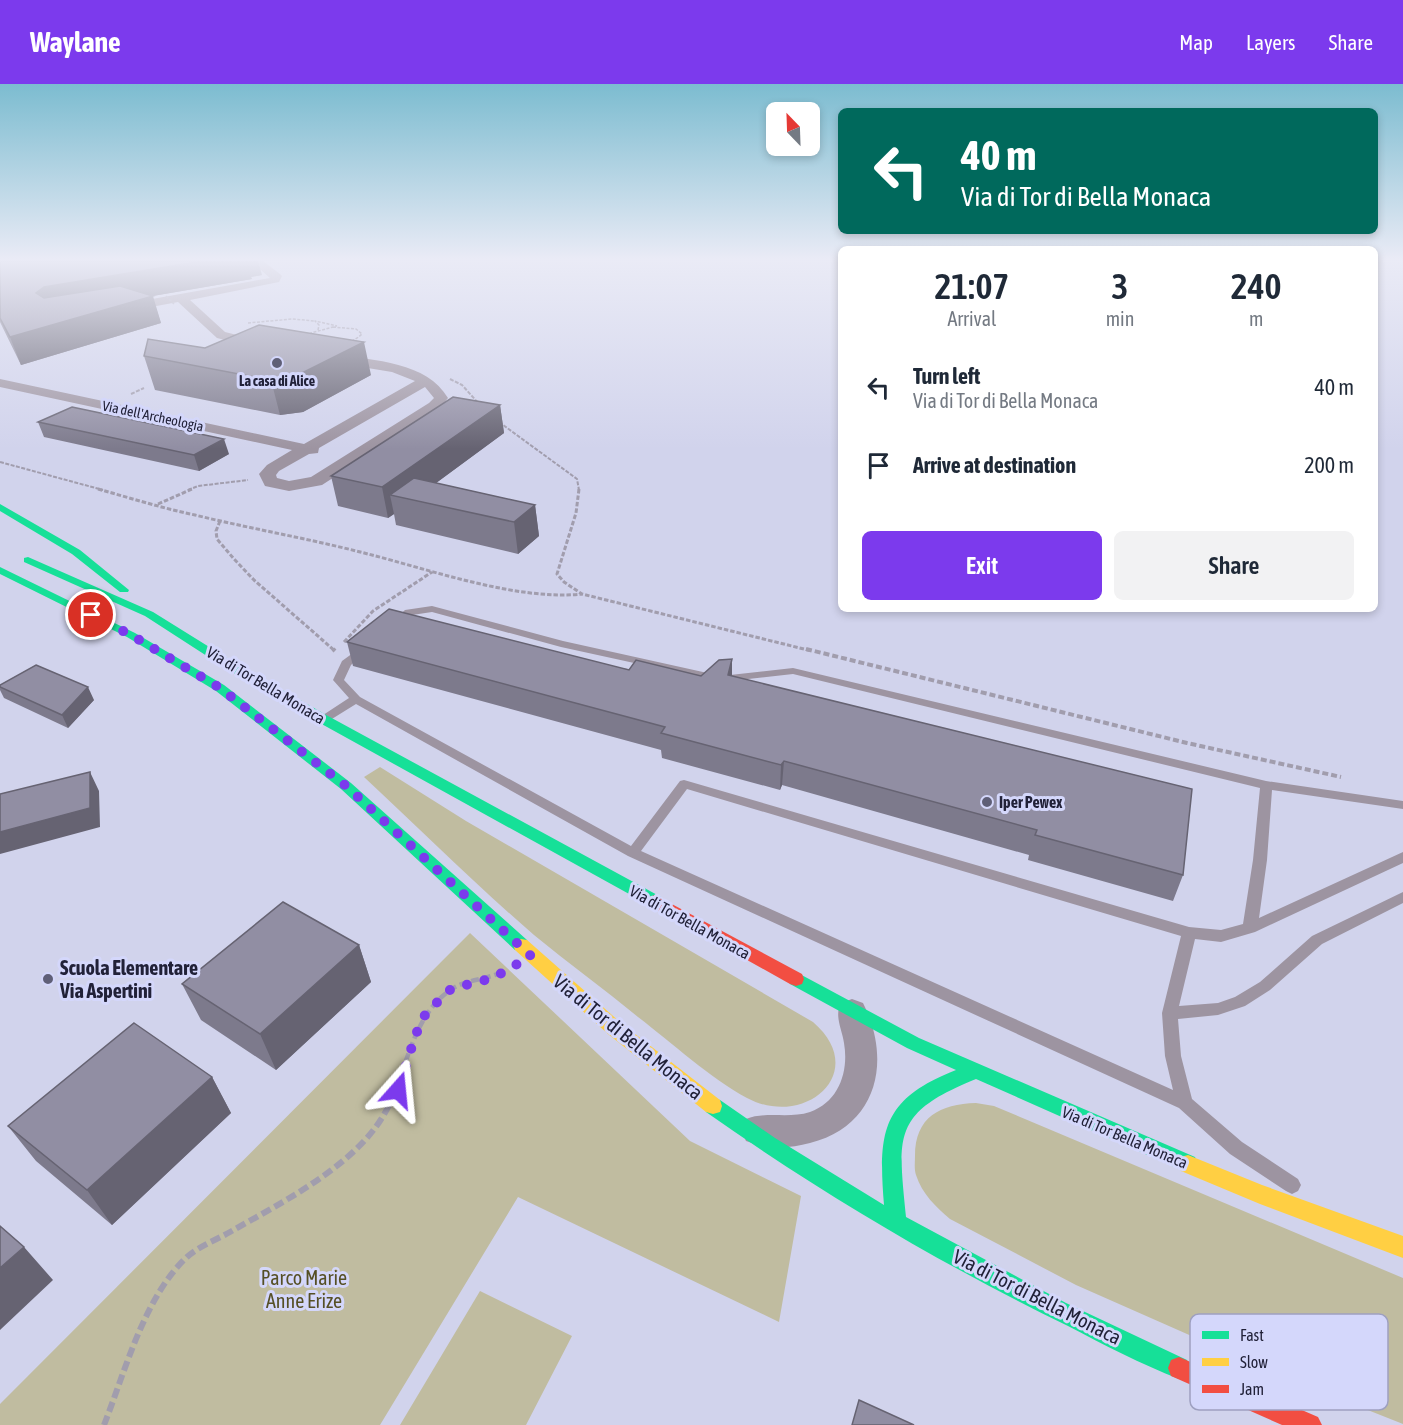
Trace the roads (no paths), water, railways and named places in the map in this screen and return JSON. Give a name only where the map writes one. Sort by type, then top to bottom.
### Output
[{"type":"main road","points":[[0,507],[76,552],[149,614]]},
{"type":"main road","name":"Via di Tor Bella Monaca","points":[[17,556],[149,614],[231,666],[323,719],[852,1012],[913,1043],[1260,1194],[1403,1247]]},
{"type":"main road","name":"Via di Tor di Bella Monaca","points":[[0,570],[131,635],[220,688],[346,786],[531,956],[670,1075],[744,1128],[835,1187],[1000,1280],[1100,1331],[1190,1373]]},
{"type":"main road","points":[[33,602],[131,635]]},
{"type":"main road","points":[[896,1222],[891,1159],[892,1137],[900,1113],[932,1087],[975,1071]]},
{"type":"main road","name":"Via di Tor di Bella Monaca","points":[[1274,1410],[1310,1425]]},
{"type":"street","points":[[207,324],[223,336],[274,348]]},
{"type":"street","points":[[326,357],[395,369],[425,381],[440,393],[439,402],[320,479],[305,484],[277,485],[267,477],[271,470],[425,381]]},
{"type":"street","name":"Via dell'Archeologia","points":[[0,383],[353,458]]},
{"type":"street","points":[[0,400],[27,390]]},
{"type":"street","points":[[744,1128],[794,1132],[820,1126],[837,1115],[852,1096],[860,1075],[862,1057],[852,1012]]},
{"type":"lane","points":[[1380,1238],[1246,1155],[1212,1129],[1185,1103],[633,853],[356,699],[338,680],[342,658],[377,637],[409,612],[432,609],[561,644],[721,679],[793,671],[1266,785],[1403,805]]},
{"type":"lane","points":[[323,719],[356,699]]},
{"type":"lane","points":[[633,853],[684,784],[1189,933],[1221,936],[1250,928],[1403,857]]},
{"type":"lane","points":[[1250,928],[1260,860],[1266,785]]},
{"type":"lane","points":[[1170,1013],[1218,1009],[1240,1002],[1264,986],[1317,940],[1403,897]]},
{"type":"lane","points":[[1185,1103],[1173,1056],[1170,1013],[1189,933]]},
{"type":"place","name":"La casa di Alice","points":[[277,363]]},
{"type":"place","name":"Iper Pewex","points":[[987,802]]},
{"type":"place","name":"Scuola Elementare Via Aspertini","points":[[48,979]]},
{"type":"park label","name":"Parco Marie Anne Erize","points":[[304,1290]]}]
